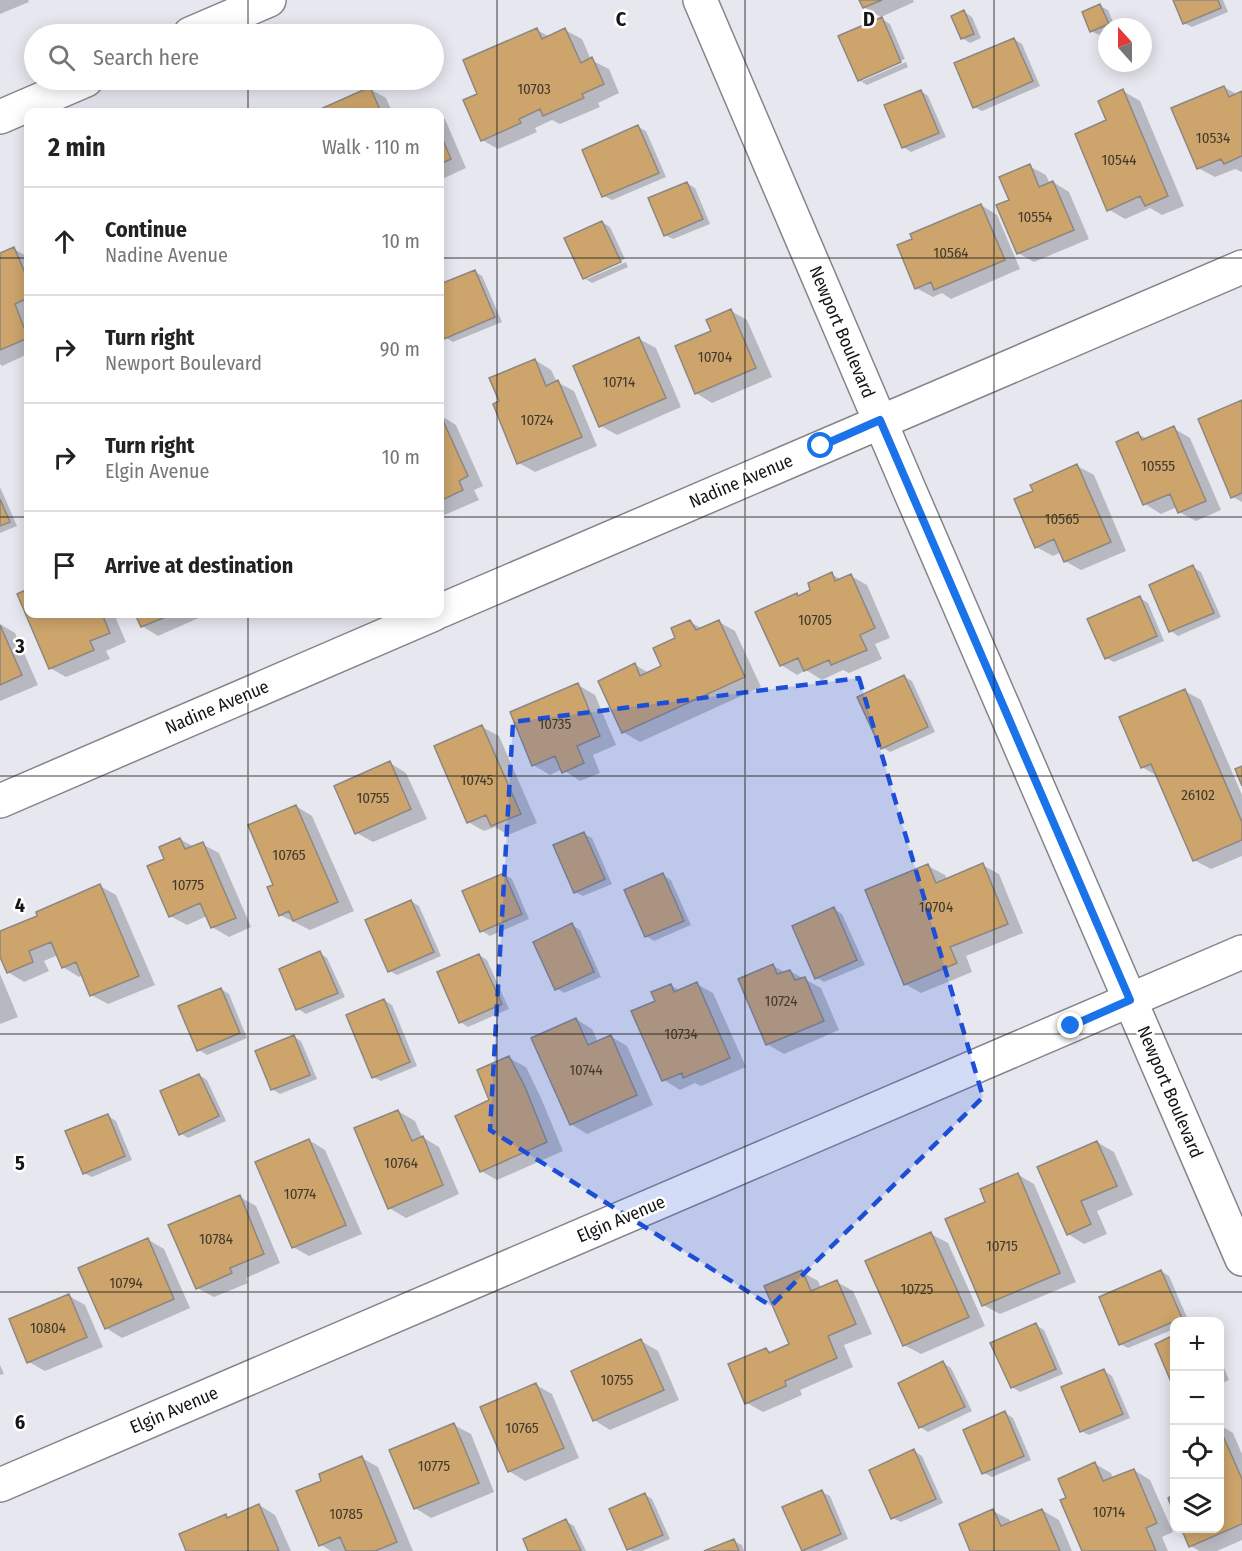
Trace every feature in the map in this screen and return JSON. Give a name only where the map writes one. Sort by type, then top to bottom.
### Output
[{"type":"street","points":[[213,24],[269,0]]},
{"type":"street","name":"Newport Boulevard","points":[[700,0],[1242,1259]]},
{"type":"street","points":[[0,117],[63,90]]},
{"type":"street","name":"Nadine Avenue","points":[[444,609],[880,420],[1242,267]]},
{"type":"street","name":"Nadine Avenue","points":[[0,801],[425,618]]},
{"type":"street","name":"Elgin Avenue","points":[[0,1485],[1242,952]]},
{"type":"highlighted area","points":[[859,678],[983,1097],[771,1306],[490,1130],[513,722]]},
{"type":"building","points":[[859,0],[882,0],[863,8]]},
{"type":"building","points":[[1173,0],[1218,0],[1221,8],[1183,24]]},
{"type":"building","points":[[1100,4],[1106,18],[1098,18],[1098,29],[1090,32],[1082,12]]},
{"type":"building","points":[[964,10],[974,34],[961,39],[951,16]]},
{"type":"building","points":[[882,17],[901,62],[858,81],[838,36]]},
{"type":"building","points":[[537,28],[542,39],[565,28],[581,63],[592,57],[604,84],[582,94],[584,98],[543,116],[540,109],[519,119],[521,123],[481,141],[463,100],[477,94],[463,60]]},
{"type":"building","points":[[1014,38],[1033,81],[973,108],[954,63]]},
{"type":"building","points":[[1224,86],[1229,97],[1242,91],[1242,156],[1224,164],[1221,159],[1197,169],[1171,108]]},
{"type":"building","points":[[1123,89],[1168,196],[1145,206],[1140,196],[1107,211],[1075,134],[1106,120],[1098,101]]},
{"type":"building","points":[[363,90],[371,90],[379,108],[323,108]]},
{"type":"building","points":[[921,90],[939,133],[902,148],[884,105]]},
{"type":"building","points":[[638,125],[659,173],[602,197],[582,150]]},
{"type":"building","points":[[444,142],[451,159],[444,162]]},
{"type":"building","points":[[1030,164],[1039,187],[1053,181],[1074,230],[1017,254],[996,205],[1009,200],[999,177]]},
{"type":"building","points":[[687,182],[703,219],[664,236],[648,198]]},
{"type":"building","points":[[981,204],[1005,260],[934,290],[931,282],[915,289],[897,245],[912,239],[910,234]]},
{"type":"building","points":[[602,221],[621,262],[583,279],[564,238]]},
{"type":"building","points":[[14,247],[24,271],[24,300],[15,304],[24,328],[24,340],[0,350],[0,253]]},
{"type":"building","points":[[475,270],[495,317],[444,339],[444,282]]},
{"type":"building","points":[[731,309],[756,368],[695,394],[675,346],[711,331],[706,320]]},
{"type":"building","points":[[639,337],[666,398],[599,427],[573,366]]},
{"type":"building","points":[[535,359],[546,386],[558,380],[582,437],[517,464],[493,404],[499,401],[489,378]]},
{"type":"building","points":[[1242,400],[1242,493],[1231,498],[1198,419]]},
{"type":"building","points":[[444,423],[468,476],[459,481],[463,490],[444,499]]},
{"type":"building","points":[[1174,426],[1206,501],[1178,513],[1170,494],[1143,505],[1116,442],[1138,432],[1142,440]]},
{"type":"building","points":[[1077,464],[1111,542],[1064,562],[1054,539],[1035,548],[1014,499],[1033,491],[1030,485]]},
{"type":"building","points":[[0,499],[10,522],[0,526]]},
{"type":"building","points":[[1193,565],[1214,613],[1169,632],[1149,585]]},
{"type":"building","points":[[832,572],[835,581],[851,574],[875,628],[860,635],[867,650],[831,665],[829,660],[804,671],[798,658],[780,666],[755,612],[797,593],[798,596],[810,590],[808,583]]},
{"type":"building","points":[[24,591],[24,610],[17,594]]},
{"type":"building","points":[[1140,596],[1157,636],[1105,659],[1087,619]]},
{"type":"building","points":[[27,618],[104,618],[110,633],[90,641],[94,650],[49,669]]},
{"type":"building","points":[[137,618],[163,618],[141,627]]},
{"type":"building","points":[[690,620],[696,630],[719,620],[745,677],[622,733],[598,681],[635,663],[640,676],[661,666],[653,648],[675,638],[671,628]]},
{"type":"building","points":[[0,625],[22,675],[0,685]]},
{"type":"building","points":[[904,675],[928,727],[881,749],[857,697]]},
{"type":"building","points":[[578,683],[600,736],[577,746],[584,763],[562,773],[555,756],[532,766],[510,712]]},
{"type":"building","points":[[1185,689],[1242,822],[1242,840],[1193,861],[1151,764],[1141,768],[1119,717]]},
{"type":"building","points":[[482,725],[521,814],[491,826],[486,815],[467,823],[434,746]]},
{"type":"building","points":[[390,761],[411,809],[355,834],[334,786]]},
{"type":"building","points":[[1242,766],[1242,786],[1235,769]]},
{"type":"building","points":[[296,805],[338,902],[293,921],[289,911],[279,916],[267,887],[273,885],[248,825]]},
{"type":"building","points":[[584,832],[605,879],[574,893],[553,845]]},
{"type":"building","points":[[180,838],[185,849],[203,842],[236,918],[211,928],[200,903],[169,917],[147,866],[164,859],[159,847]]},
{"type":"building","points":[[983,863],[1008,924],[950,947],[957,963],[904,985],[865,890],[928,864],[936,883]]},
{"type":"building","points":[[504,873],[522,914],[480,932],[462,891]]},
{"type":"building","points":[[663,873],[684,921],[645,937],[624,890]]},
{"type":"building","points":[[100,884],[139,976],[90,996],[76,962],[62,968],[51,942],[29,951],[33,962],[7,973],[0,957],[0,931],[37,916],[36,912]]},
{"type":"building","points":[[411,900],[434,952],[388,972],[365,920]]},
{"type":"building","points":[[834,907],[857,960],[815,979],[792,926]]},
{"type":"building","points":[[572,923],[594,972],[555,990],[533,942]]},
{"type":"building","points":[[320,951],[338,993],[296,1010],[279,969]]},
{"type":"building","points":[[479,954],[502,1004],[459,1023],[437,972]]},
{"type":"building","points":[[773,964],[777,974],[790,970],[795,980],[805,977],[824,1021],[766,1045],[738,979]]},
{"type":"building","points":[[697,982],[730,1058],[683,1078],[682,1073],[662,1081],[631,1011],[655,1001],[651,992],[671,984],[674,992]]},
{"type":"building","points":[[221,988],[240,1033],[197,1051],[178,1006]]},
{"type":"building","points":[[384,999],[410,1062],[372,1078],[346,1015]]},
{"type":"building","points":[[576,1018],[588,1045],[611,1035],[637,1095],[570,1125],[531,1038]]},
{"type":"building","points":[[294,1035],[310,1075],[271,1090],[255,1051]]},
{"type":"building","points":[[509,1056],[525,1087],[547,1142],[480,1172],[455,1116],[489,1100],[477,1070]]},
{"type":"building","points":[[199,1074],[219,1116],[179,1135],[160,1091]]},
{"type":"building","points":[[398,1110],[412,1141],[423,1136],[443,1185],[388,1209],[354,1128]]},
{"type":"building","points":[[108,1114],[125,1156],[83,1174],[65,1131]]},
{"type":"building","points":[[309,1139],[346,1225],[292,1248],[255,1162]]},
{"type":"building","points":[[1097,1141],[1117,1186],[1081,1201],[1091,1224],[1067,1235],[1037,1167]]},
{"type":"building","points":[[1018,1173],[1060,1273],[982,1306],[945,1219],[985,1202],[980,1189]]},
{"type":"building","points":[[240,1195],[264,1254],[230,1268],[232,1273],[196,1289],[168,1225]]},
{"type":"building","points":[[931,1232],[969,1317],[903,1346],[865,1261]]},
{"type":"building","points":[[148,1238],[174,1299],[105,1329],[78,1268]]},
{"type":"building","points":[[802,1270],[811,1291],[837,1280],[856,1324],[828,1336],[837,1358],[785,1381],[786,1386],[745,1404],[728,1364],[766,1348],[769,1353],[789,1344],[764,1286]]},
{"type":"building","points":[[1161,1270],[1182,1317],[1170,1317],[1170,1323],[1119,1345],[1099,1297]]},
{"type":"building","points":[[69,1294],[87,1337],[27,1363],[9,1319]]},
{"type":"building","points":[[1036,1323],[1056,1369],[1011,1388],[990,1343]]},
{"type":"building","points":[[1170,1337],[1170,1380],[1155,1344]]},
{"type":"building","points":[[641,1339],[664,1390],[593,1421],[571,1371]]},
{"type":"building","points":[[943,1361],[965,1407],[919,1428],[898,1383]]},
{"type":"building","points":[[1104,1369],[1123,1414],[1080,1432],[1061,1387]]},
{"type":"building","points":[[536,1383],[564,1448],[508,1472],[480,1407]]},
{"type":"building","points":[[1005,1411],[1024,1456],[982,1474],[963,1430]]},
{"type":"building","points":[[454,1423],[479,1483],[414,1509],[389,1450]]},
{"type":"building","points":[[1224,1438],[1242,1479],[1242,1524],[1224,1532]]},
{"type":"building","points":[[914,1449],[936,1499],[891,1519],[869,1470]]},
{"type":"building","points":[[362,1456],[397,1542],[375,1551],[346,1551],[340,1537],[319,1546],[296,1491],[321,1481],[319,1474]]},
{"type":"building","points":[[1095,1462],[1103,1481],[1134,1469],[1157,1523],[1146,1528],[1156,1551],[1082,1551],[1060,1500],[1066,1498],[1058,1479]]},
{"type":"building","points":[[822,1490],[841,1534],[802,1551],[782,1507]]},
{"type":"building","points":[[645,1493],[663,1535],[627,1550],[609,1509]]},
{"type":"building","points":[[259,1504],[279,1551],[186,1551],[179,1534],[226,1514],[227,1518]]},
{"type":"building","points":[[993,1509],[1001,1526],[1042,1509],[1060,1551],[970,1551],[959,1524]]},
{"type":"building","points":[[566,1519],[581,1551],[528,1551],[523,1539]]},
{"type":"building","points":[[1183,1533],[1221,1533],[1189,1547]]},
{"type":"building","points":[[734,1539],[739,1551],[704,1551]]},
{"type":"route","points":[[821,446],[880,420],[1130,1000],[1071,1026]]}]
